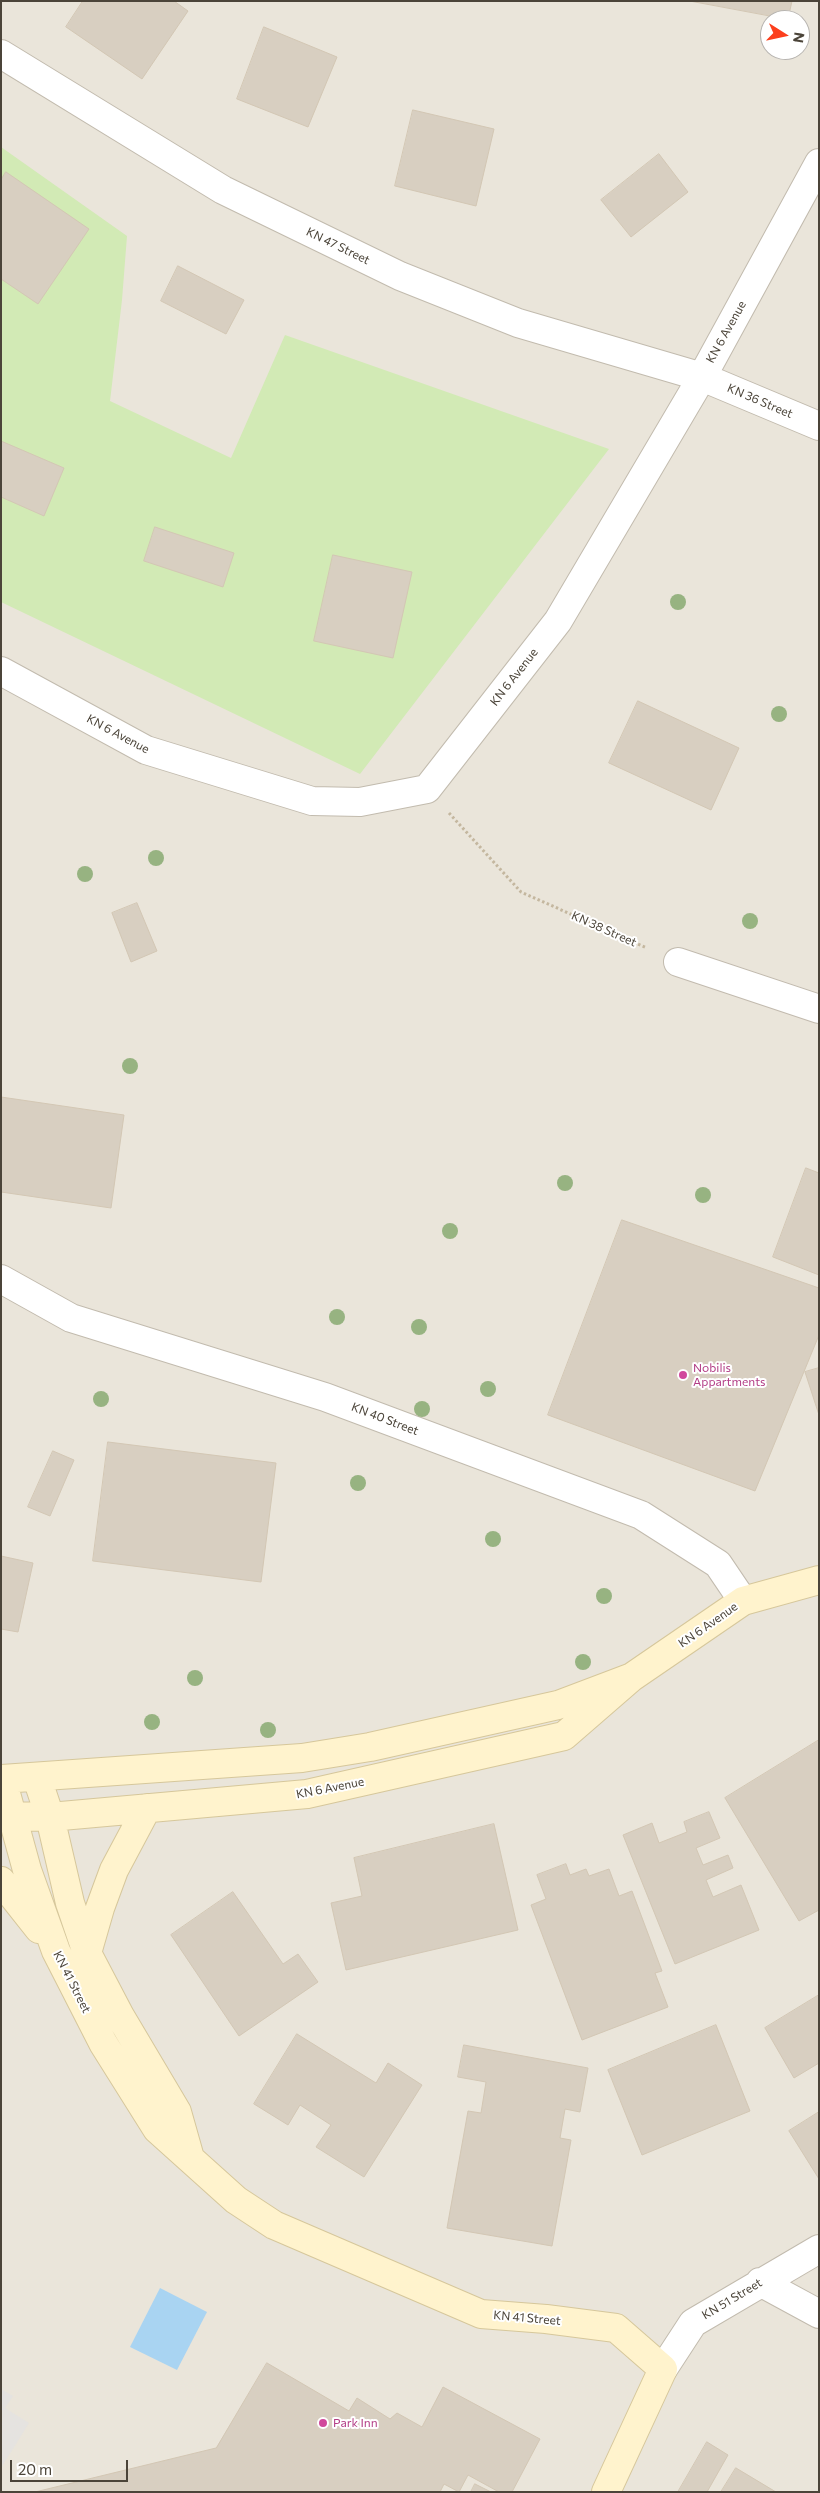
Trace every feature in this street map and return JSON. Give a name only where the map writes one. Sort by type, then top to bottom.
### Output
[{"type":"main road","name":"KN 6 Avenue","points":[[6,1815],[50,1817],[307,1794],[564,1736],[632,1677],[742,1601],[819,1580]]},
{"type":"main road","name":"KN 6 Avenue","points":[[2,1779],[302,1758],[370,1747],[558,1705],[632,1677]]},
{"type":"main road","points":[[37,1778],[50,1817],[58,1859],[87,1953],[120,2016],[177,2112],[190,2158]]},
{"type":"main road","name":"KN 41 Street","points":[[2,1779],[6,1815],[56,1951],[103,2043],[157,2129],[236,2200],[283,2229],[481,2314],[546,2319],[616,2328],[664,2369]]},
{"type":"main road","points":[[87,1953],[100,1908],[114,1870],[147,1808]]},
{"type":"main road","points":[[1,1881],[56,1951]]},
{"type":"main road","points":[[606,2492],[664,2369]]},
{"type":"street","name":"KN 47 Street","points":[[1,54],[222,190],[400,276],[518,323],[702,376]]},
{"type":"street","name":"KN 6 Avenue","points":[[1,671],[146,750],[312,801],[360,802],[427,789],[558,621],[702,376],[819,164]]},
{"type":"street","name":"KN 36 Street","points":[[702,376],[819,426]]},
{"type":"street","points":[[678,962],[819,1010]]},
{"type":"street","name":"KN 40 Street","points":[[1,1279],[71,1318],[325,1397],[641,1515],[718,1564],[742,1601]]},
{"type":"street","name":"KN 51 Street","points":[[664,2369],[694,2322],[819,2249]]},
{"type":"street","points":[[760,2282],[819,2314]]},
{"type":"path","name":"KN 38 Street","points":[[427,789],[521,892],[678,962]]},
{"type":"shaded area","points":[[1,1],[819,1],[819,2492],[1,2492]]},
{"type":"shaded area","points":[[1,2389],[13,2396],[5,2408],[29,2423],[1,2468]]},
{"type":"green space","points":[[1,147],[127,236],[122,300],[110,401],[231,458],[285,335],[609,449],[360,774],[1,602]]},
{"type":"water","points":[[160,2288],[207,2312],[177,2370],[130,2347]]},
{"type":"building","points":[[83,1],[174,1],[188,11],[142,79],[66,27]]},
{"type":"building","points":[[690,1],[792,1],[790,10],[760,10],[760,14]]},
{"type":"building","points":[[264,27],[337,57],[308,127],[237,99]]},
{"type":"building","points":[[413,110],[494,129],[476,206],[395,186]]},
{"type":"building","points":[[659,154],[688,192],[631,237],[601,200]]},
{"type":"building","points":[[6,172],[89,229],[38,304],[1,279],[1,180]]},
{"type":"building","points":[[178,266],[244,300],[226,334],[161,301]]},
{"type":"building","points":[[1,441],[64,468],[44,516],[1,497]]},
{"type":"building","points":[[155,527],[234,553],[223,587],[144,561]]},
{"type":"building","points":[[333,555],[412,572],[393,658],[314,641]]},
{"type":"building","points":[[638,701],[739,748],[711,810],[609,763]]},
{"type":"building","points":[[137,903],[157,951],[131,962],[112,913]]},
{"type":"building","points":[[1,1097],[124,1115],[111,1208],[1,1192]]},
{"type":"building","points":[[806,1168],[819,1173],[819,1275],[773,1257]]},
{"type":"building","name":"Nobilis Appartments","points":[[622,1220],[819,1288],[819,1335],[755,1491],[548,1415]]},
{"type":"building","points":[[819,1368],[819,1415],[805,1372]]},
{"type":"building","points":[[108,1442],[276,1463],[261,1582],[93,1561]]},
{"type":"building","points":[[53,1451],[74,1460],[50,1516],[28,1507]]},
{"type":"building","points":[[1,1556],[33,1563],[18,1632],[1,1629]]},
{"type":"building","points":[[819,1740],[819,1910],[799,1921],[725,1798]]},
{"type":"building","points":[[709,1812],[720,1838],[696,1848],[703,1865],[728,1855],[733,1868],[706,1880],[713,1897],[741,1885],[759,1930],[675,1964],[623,1835],[652,1823],[659,1843],[687,1832],[684,1822]]},
{"type":"building","points":[[494,1824],[518,1930],[346,1970],[331,1903],[362,1896],[354,1858]]},
{"type":"building","points":[[566,1864],[570,1875],[586,1869],[589,1876],[609,1869],[619,1896],[632,1891],[662,1971],[655,1973],[668,2007],[582,2040],[531,1905],[546,1899],[537,1875]]},
{"type":"building","points":[[233,1892],[283,1964],[298,1954],[318,1982],[239,2036],[171,1935]]},
{"type":"building","points":[[819,1995],[819,2063],[794,2078],[765,2028]]},
{"type":"building","points":[[716,2025],[750,2111],[642,2155],[608,2070]]},
{"type":"building","points":[[297,2034],[376,2083],[388,2063],[422,2085],[364,2177],[316,2147],[331,2125],[300,2105],[288,2125],[254,2104]]},
{"type":"building","points":[[464,2045],[588,2068],[580,2112],[565,2109],[560,2138],[571,2140],[552,2246],[447,2228],[468,2111],[481,2113],[486,2082],[458,2077]]},
{"type":"building","points":[[819,2112],[819,2179],[789,2131]]},
{"type":"building","name":"Park Inn","points":[[267,2363],[349,2411],[357,2398],[390,2419],[397,2413],[422,2427],[443,2387],[540,2439],[512,2492],[499,2492],[468,2475],[459,2492],[444,2484],[440,2492],[35,2492],[216,2448]]},
{"type":"building","points":[[707,2442],[728,2455],[707,2492],[678,2492]]},
{"type":"building","points":[[736,2468],[776,2492],[721,2492]]},
{"type":"building","points":[[475,2484],[491,2492],[471,2492]]},
{"type":"place","name":"Nobilis Appartments","points":[[683,1375]]},
{"type":"place","name":"Park Inn","points":[[323,2423]]}]
